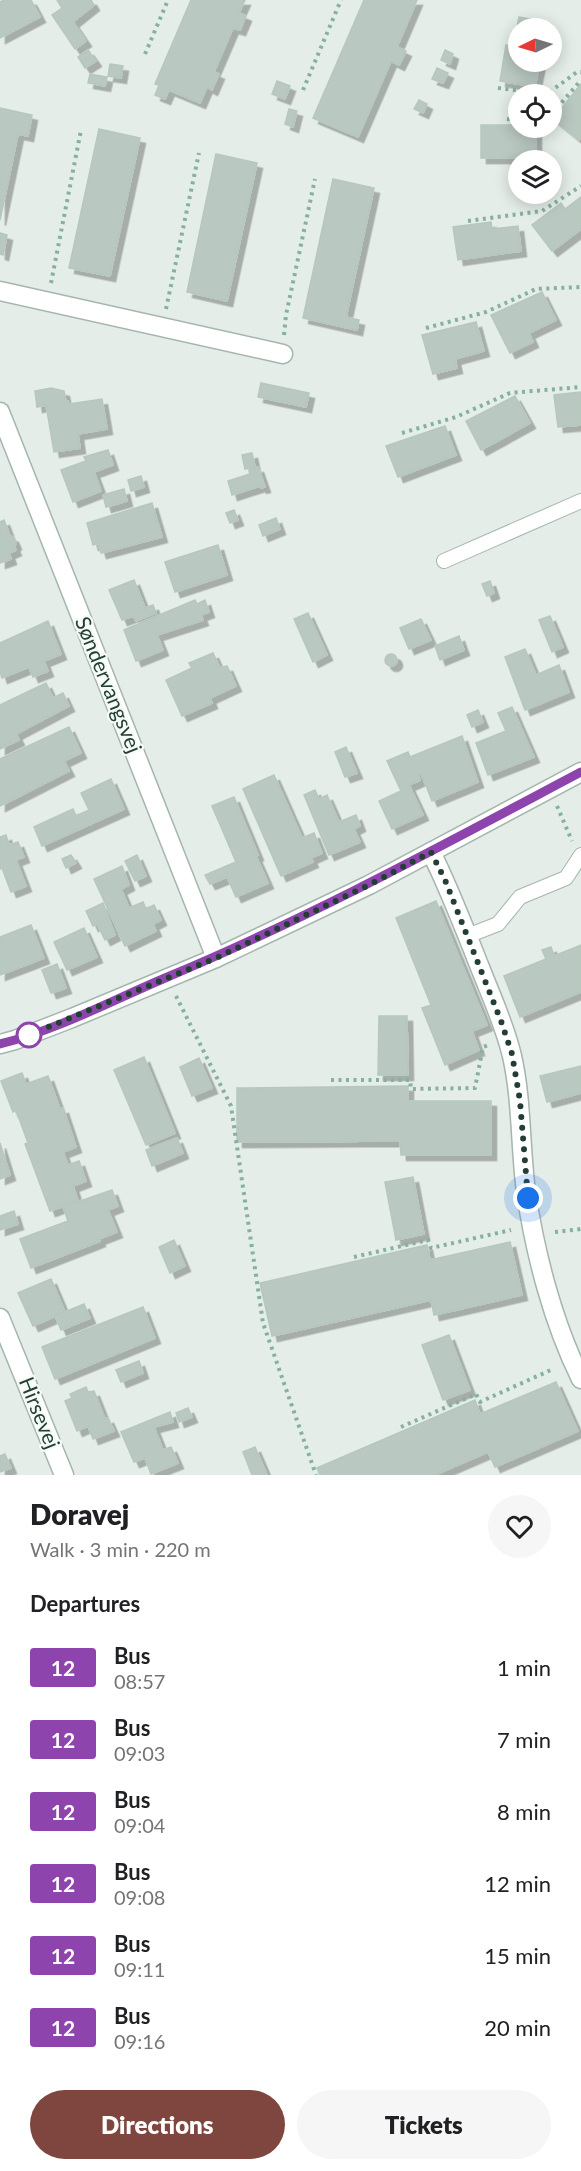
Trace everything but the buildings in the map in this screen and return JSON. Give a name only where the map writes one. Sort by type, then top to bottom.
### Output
[{"type":"street","points":[[0,291],[282,354]]},
{"type":"street","name":"Søndervangsvej","points":[[0,411],[216,958]]},
{"type":"street","points":[[5,1045],[216,958],[369,885],[581,772]]},
{"type":"street","points":[[431,852],[445,880],[512,1054],[520,1101],[526,1191],[533,1231],[553,1305],[581,1379]]},
{"type":"street","name":"Hirsevej","points":[[0,1318],[64,1475]]},
{"type":"lane","points":[[444,561],[581,501]]},
{"type":"lane","points":[[467,936],[498,924],[520,897],[566,878],[580,856]]},
{"type":"path","points":[[145,54],[168,0]]},
{"type":"path","points":[[303,90],[341,0]]},
{"type":"path","points":[[498,88],[547,94],[577,72],[581,72]]},
{"type":"path","points":[[562,102],[581,80]]},
{"type":"path","points":[[47,302],[81,130]]},
{"type":"path","points":[[162,327],[199,153]]},
{"type":"path","points":[[282,354],[286,315],[315,179]]},
{"type":"path","points":[[468,220],[542,211],[581,186]]},
{"type":"path","points":[[426,328],[486,312],[536,290],[581,287]]},
{"type":"path","points":[[402,433],[456,417],[510,393],[581,387]]},
{"type":"path","points":[[550,789],[580,856]]},
{"type":"path","points":[[167,977],[231,1106],[263,1323],[316,1475]]},
{"type":"path","points":[[331,1080],[410,1080],[411,1089],[475,1088],[483,1047],[507,1039]]},
{"type":"path","points":[[354,1257],[428,1240],[431,1248],[533,1231],[581,1229]]},
{"type":"path","points":[[401,1427],[476,1394],[480,1402],[572,1360]]},
{"type":"bus line","name":"12","points":[[0,1044],[72,1018],[216,958],[308,915],[581,772]]},
{"type":"route","points":[[29,1035],[216,958],[369,885],[431,852],[445,880],[512,1054],[520,1101],[528,1198]]}]
